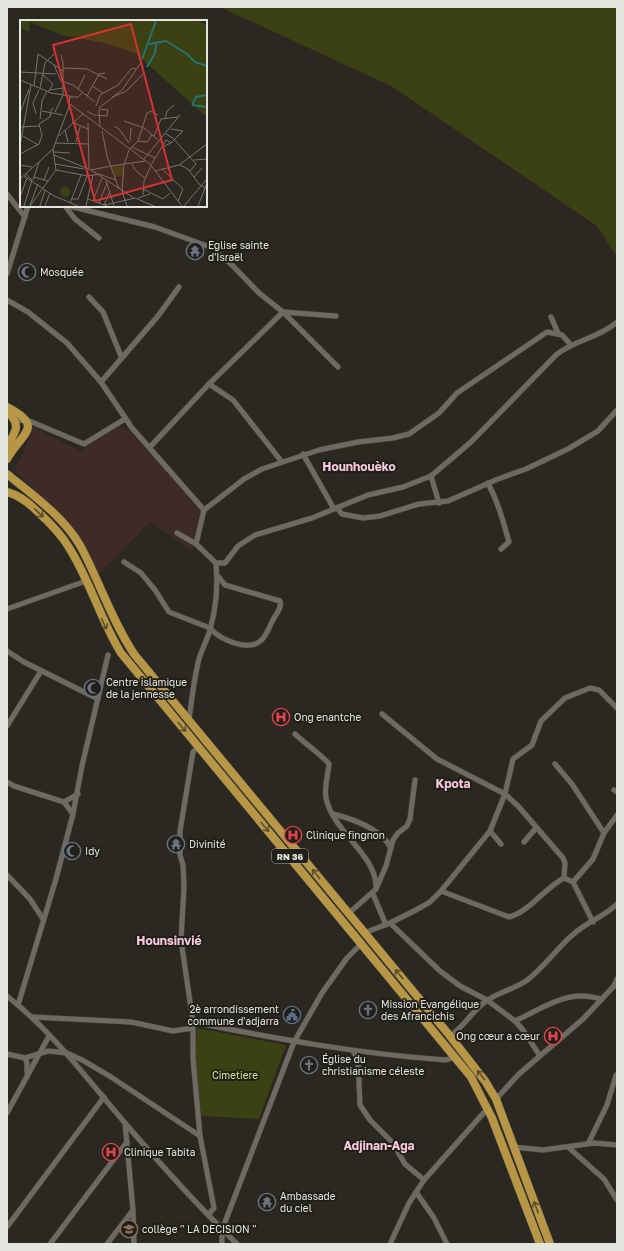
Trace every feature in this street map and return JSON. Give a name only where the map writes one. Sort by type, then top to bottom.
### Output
[{"type":"main road","points":[[7,407],[27,420],[28,429],[7,459]]},
{"type":"main road","points":[[7,411],[17,424],[15,434],[7,446]]},
{"type":"main road","name":"RN 36","points":[[7,474],[44,504],[69,530],[81,547],[123,637],[134,654],[189,719],[232,775],[450,1036],[485,1081],[496,1099],[550,1244]]},
{"type":"main road","name":"RN 36","points":[[7,492],[17,495],[33,507],[59,533],[77,560],[104,623],[121,653],[278,842],[360,944],[472,1077],[488,1108],[540,1244]]},
{"type":"street","points":[[7,194],[25,217]]},
{"type":"street","points":[[7,274],[28,207]]},
{"type":"street","points":[[66,207],[75,219],[99,238]]},
{"type":"street","points":[[73,207],[155,227],[210,247],[231,264],[259,293],[283,312],[338,367]]},
{"type":"street","points":[[100,382],[121,356],[158,316],[179,287]]},
{"type":"street","points":[[89,297],[102,312],[121,356]]},
{"type":"street","points":[[7,300],[28,312],[66,343],[100,382],[125,419],[204,510]]},
{"type":"street","points":[[150,447],[208,384],[283,312],[336,316]]},
{"type":"street","points":[[551,317],[558,333],[571,345]]},
{"type":"street","points":[[216,563],[225,563],[238,546],[254,535],[335,509],[368,495],[403,486],[431,476],[471,442],[556,355],[571,345],[599,334],[617,322]]},
{"type":"street","points":[[196,544],[204,510],[244,478],[303,454],[349,443],[394,438],[409,434],[434,417],[454,396],[475,380],[547,332],[558,333]]},
{"type":"street","points":[[208,384],[233,400],[282,462]]},
{"type":"street","points":[[303,454],[335,509],[342,514],[363,518],[380,516],[419,504],[448,501],[488,483],[526,469],[574,446],[598,431],[617,410]]},
{"type":"street","points":[[15,421],[27,420],[84,444],[125,419]]},
{"type":"street","points":[[431,476],[439,503]]},
{"type":"street","points":[[488,483],[501,510],[501,521],[509,542],[500,549]]},
{"type":"street","points":[[177,532],[196,544],[216,563],[217,575],[210,628],[197,667],[189,719]]},
{"type":"street","points":[[124,562],[141,573],[155,590],[168,612],[210,628],[215,633],[232,642],[246,644],[258,643],[265,636],[281,605],[278,600],[225,585],[217,575]]},
{"type":"street","points":[[7,609],[86,581]]},
{"type":"street","points":[[7,650],[41,671],[98,699]]},
{"type":"street","points":[[18,1005],[73,814],[78,794],[82,766],[108,655]]},
{"type":"street","points":[[7,726],[41,671]]},
{"type":"street","points":[[364,933],[388,924],[430,902],[442,891],[490,831],[505,794],[513,759],[532,745],[541,721],[562,701],[590,688],[599,690],[617,708]]},
{"type":"street","points":[[382,714],[437,759],[505,794],[563,858],[565,863],[564,878]]},
{"type":"street","points":[[295,734],[329,764],[326,791],[329,808],[346,835],[374,870],[377,881],[374,892],[388,924],[460,986],[486,1000],[515,1021],[523,1030],[540,1056]]},
{"type":"street","points":[[198,747],[193,752],[180,831],[180,855],[183,865],[184,887],[181,940],[193,1025],[193,1058],[200,1136],[214,1208],[208,1215]]},
{"type":"street","points":[[555,764],[565,774],[604,833]]},
{"type":"street","points":[[348,914],[374,892],[386,866],[396,836],[407,826],[410,819],[415,780]]},
{"type":"street","points":[[7,782],[14,786],[64,802],[73,814]]},
{"type":"street","points":[[64,802],[78,794]]},
{"type":"street","points":[[333,814],[353,820],[364,826],[385,839],[391,848]]},
{"type":"street","points":[[573,882],[593,859],[604,833],[617,815]]},
{"type":"street","points":[[524,842],[536,828]]},
{"type":"street","points":[[490,831],[501,844]]},
{"type":"street","points":[[7,875],[30,899],[43,918]]},
{"type":"street","points":[[564,878],[573,882],[593,922]]},
{"type":"street","points":[[442,891],[509,916],[521,911],[564,878]]},
{"type":"street","points":[[450,1036],[463,1025],[473,1011],[486,1000],[512,989],[527,980],[576,932],[593,922],[617,904]]},
{"type":"street","points":[[222,1244],[222,1230],[294,1042],[322,993],[347,958],[360,944]]},
{"type":"street","points":[[496,1099],[519,1074],[583,1019],[615,986],[617,978]]},
{"type":"street","points":[[7,996],[32,1017],[67,1053],[124,1122],[208,1215],[237,1244]]},
{"type":"street","points":[[515,1021],[560,1001],[583,996],[602,999]]},
{"type":"street","points":[[32,1017],[131,1022],[173,1031],[193,1025],[353,1051],[446,1060],[455,1057]]},
{"type":"street","points":[[7,1113],[26,1075],[41,1053],[49,1036]]},
{"type":"street","points":[[7,1054],[25,1058],[54,1051],[67,1053],[111,1077],[200,1136]]},
{"type":"street","points":[[353,1051],[358,1060],[360,1106],[370,1120],[392,1142],[405,1164],[424,1180]]},
{"type":"street","points":[[25,1058],[28,1066],[26,1075]]},
{"type":"street","points":[[588,1144],[607,1105],[616,1075]]},
{"type":"street","points":[[7,1227],[104,1097]]},
{"type":"street","points":[[390,1244],[416,1192],[424,1180],[488,1108]]},
{"type":"street","points":[[124,1122],[133,1210],[134,1244]]},
{"type":"street","points":[[50,1244],[127,1142]]},
{"type":"street","points":[[513,1147],[543,1150],[588,1144],[617,1145]]},
{"type":"street","points":[[568,1147],[604,1179],[617,1200]]},
{"type":"street","points":[[416,1192],[434,1218],[447,1244]]},
{"type":"street","points":[[107,1244],[133,1210]]},
{"type":"shaded area","points":[[119,426],[129,431],[202,509],[192,551],[150,522],[97,576],[75,531],[15,470],[34,427],[80,451]]},
{"type":"green space","points":[[220,7],[617,7],[617,257],[597,226],[391,86]]},
{"type":"green space","name":"Cimetiere","points":[[197,1028],[286,1045],[259,1119],[200,1116],[195,1065]]},
{"type":"place","name":"Eglise sainte d'Israël","points":[[195,251]]},
{"type":"place","name":"Mosquée","points":[[27,272]]},
{"type":"place","name":"Centre islamique de la jennesse","points":[[93,688]]},
{"type":"place","name":"Ong enantche","points":[[281,717]]},
{"type":"place","name":"Clinique fingnon","points":[[293,835]]},
{"type":"place","name":"Divinité","points":[[176,844]]},
{"type":"place","name":"Idy","points":[[72,851]]},
{"type":"place","name":"Mission Evangélique des Afrancichis","points":[[368,1010]]},
{"type":"place","name":"2è arrondissement commune d'adjarra","points":[[292,1015]]},
{"type":"place","name":"Ong cœur a cœur","points":[[553,1036]]},
{"type":"place","name":"Église du christianisme céleste","points":[[309,1065]]},
{"type":"place","name":"Clinique Tabita","points":[[111,1152]]},
{"type":"place","name":"Ambassade du ciel","points":[[267,1202]]},
{"type":"place","name":"collège '' LA DECISION ''","points":[[129,1229]]},
{"type":"district","name":"Hounhouèko","points":[[359,466]]},
{"type":"district","name":"Kpota","points":[[453,783]]},
{"type":"district","name":"Hounsinvié","points":[[169,940]]},
{"type":"district","name":"Adjinan-Aga","points":[[379,1145]]}]
